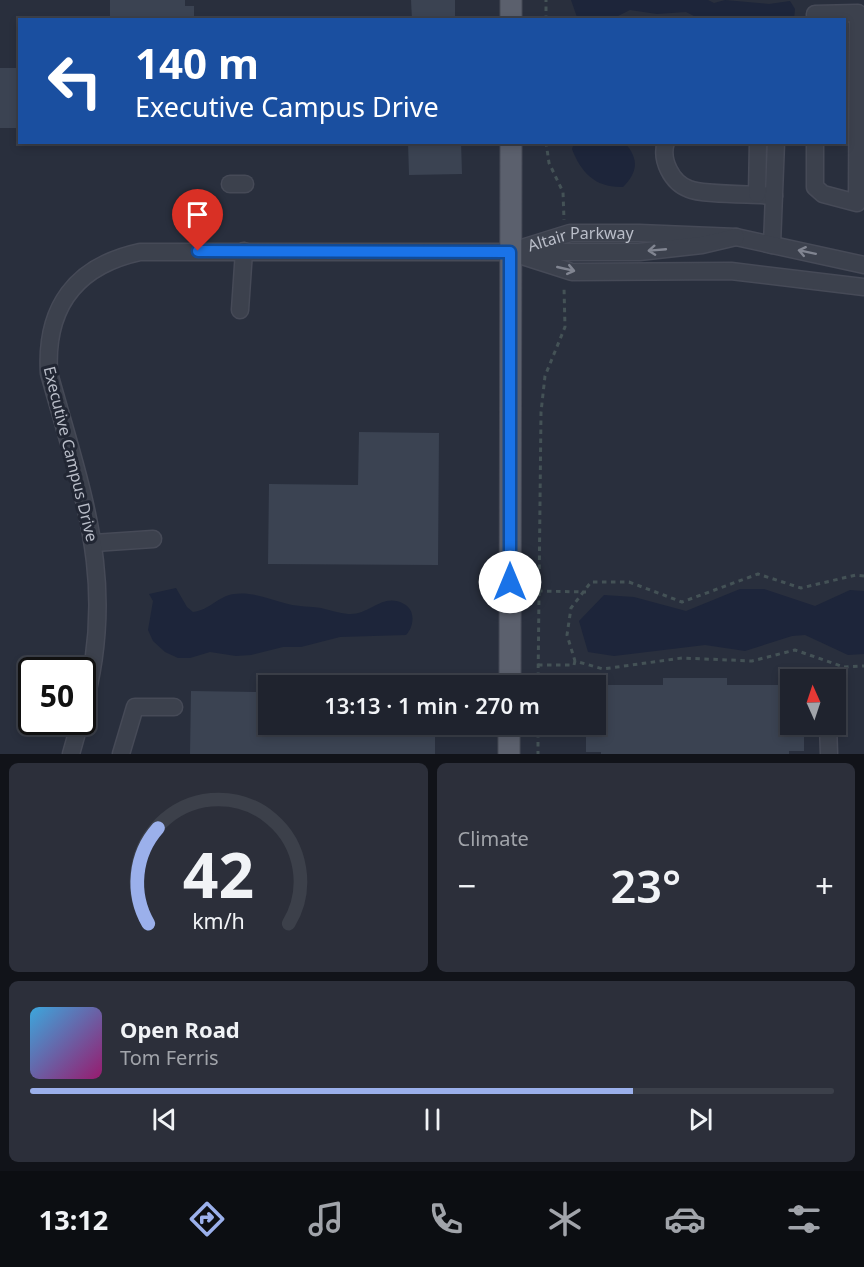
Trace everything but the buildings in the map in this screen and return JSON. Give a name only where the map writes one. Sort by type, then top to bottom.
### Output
[{"type":"main road","points":[[511,0],[511,18]]},
{"type":"main road","points":[[510,675],[511,144]]},
{"type":"main road","points":[[509,754],[510,735]]},
{"type":"street","points":[[815,18],[815,14],[858,13],[856,65],[860,203],[823,194],[815,187],[815,144]]},
{"type":"street","points":[[665,144],[666,164],[675,180],[690,190],[766,195]]},
{"type":"street","points":[[758,144],[772,245]]},
{"type":"street","points":[[766,195],[776,144]]},
{"type":"street","name":"Altair Parkway","points":[[510,252],[570,233],[639,232],[736,237],[864,265]]},
{"type":"street","name":"Executive Campus Drive","points":[[94,657],[98,630],[99,580],[94,543],[49,373],[47,351],[51,329],[66,294],[93,270],[121,256],[153,251],[510,252]]},
{"type":"street","points":[[240,310],[244,251]]},
{"type":"street","name":"Altair Parkway","points":[[510,252],[572,272],[730,271],[864,287]]},
{"type":"street","points":[[94,543],[153,539]]},
{"type":"street","points":[[121,754],[135,707],[174,707]]},
{"type":"street","points":[[71,754],[76,735]]},
{"type":"street","points":[[828,735],[829,754]]},
{"type":"path","points":[[546,0],[546,18]]},
{"type":"path","points":[[546,144],[549,163],[563,192],[564,216]]},
{"type":"path","points":[[538,675],[541,412],[545,376],[564,327],[564,298]]},
{"type":"path","points":[[575,661],[567,635],[571,608],[586,592],[591,582],[629,582],[682,602],[758,574],[801,588],[856,575],[864,576]]},
{"type":"path","points":[[538,591],[586,592]]},
{"type":"path","points":[[575,661],[603,669],[681,658],[752,661],[795,650],[844,667],[864,666]]},
{"type":"path","points":[[538,665],[574,665],[575,661]]},
{"type":"path","points":[[538,735],[538,754]]},
{"type":"water","points":[[571,0],[708,0],[714,3],[725,0],[769,4],[790,1],[795,9],[794,18],[698,18],[686,12],[657,14],[630,10],[614,18],[577,18]]},
{"type":"water","points":[[574,144],[626,144],[633,155],[635,165],[632,176],[623,187],[613,187],[597,182],[585,172],[572,149]]},
{"type":"water","points":[[176,588],[187,607],[193,612],[204,609],[228,595],[241,593],[292,605],[348,614],[363,612],[382,602],[396,601],[408,607],[412,614],[412,623],[406,635],[340,637],[301,647],[283,647],[251,655],[236,656],[210,652],[190,658],[178,658],[165,652],[153,641],[148,630],[153,601],[149,594]]},
{"type":"water","points":[[740,589],[764,589],[815,606],[850,590],[864,591],[864,654],[848,655],[805,635],[792,636],[745,651],[705,645],[614,656],[588,652],[579,621],[604,595],[634,597],[686,611]]},
{"type":"route","points":[[198,251],[510,252],[510,582]]}]
